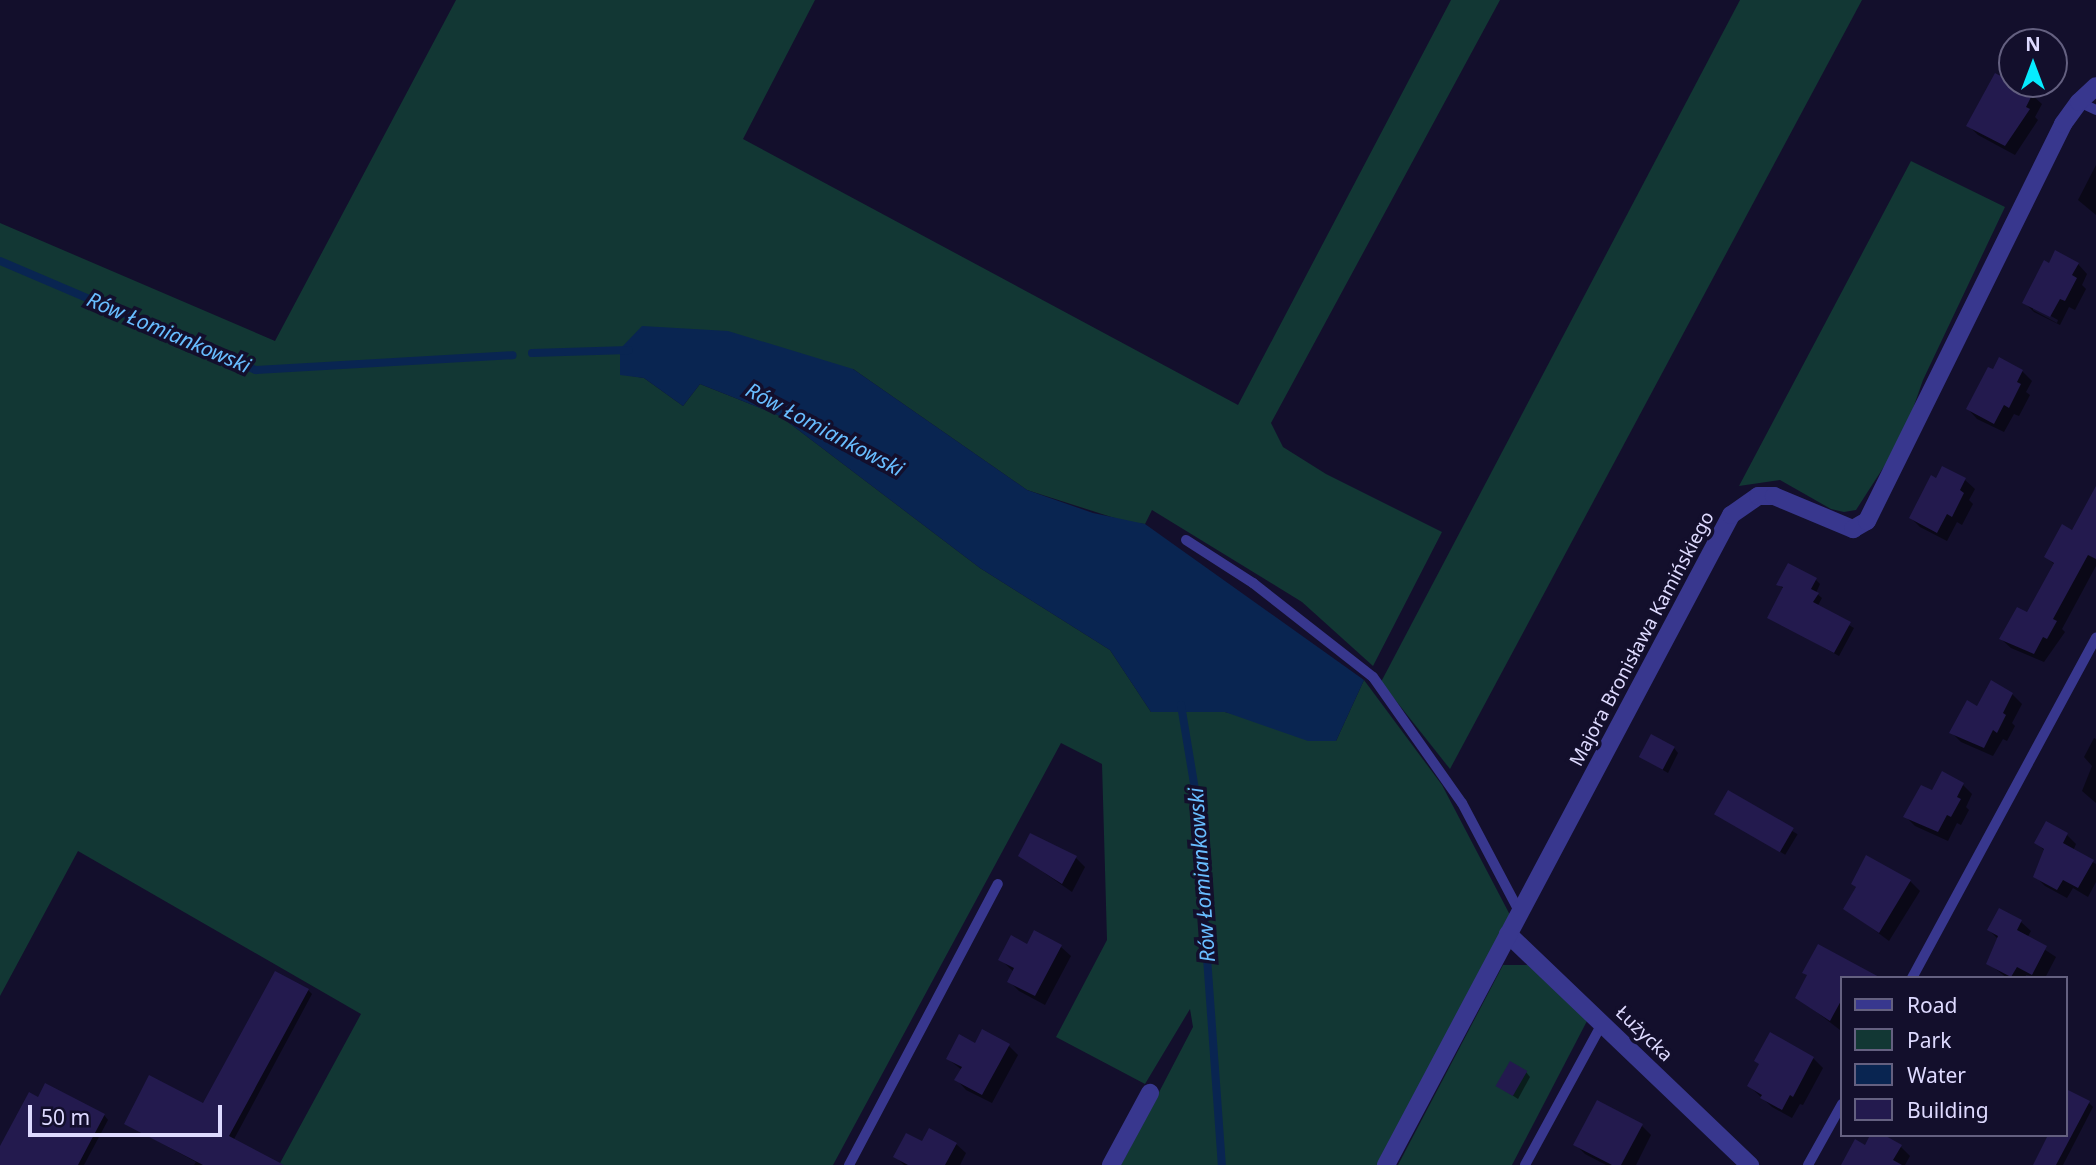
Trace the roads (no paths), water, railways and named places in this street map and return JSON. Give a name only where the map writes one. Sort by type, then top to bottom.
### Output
[{"type":"street","name":"Majora Bronisława Kamińskiego","points":[[1386,1165],[1731,515],[1758,496],[1774,496],[1853,529],[1867,521],[2063,124],[2078,102],[2096,86]]},
{"type":"street","name":"Łużycka","points":[[1508,934],[1750,1165]]},
{"type":"street","points":[[1111,1165],[1150,1093]]},
{"type":"lane","points":[[2078,102],[2096,110]]},
{"type":"lane","points":[[1186,540],[1253,583],[1373,677],[1462,803],[1520,913]]},
{"type":"lane","points":[[1913,976],[2096,638]]},
{"type":"lane","points":[[849,1165],[998,884]]},
{"type":"lane","points":[[1525,1165],[1602,1024]]},
{"type":"lane","points":[[1808,1165],[1840,1108]]},
{"type":"water","points":[[642,326],[728,331],[853,369],[1027,490],[1093,513],[1145,524],[1364,680],[1336,741],[1308,741],[1225,712],[1151,712],[1110,650],[980,568],[780,416],[700,384],[683,406],[644,378],[620,375],[620,349]]},
{"type":"waterway","name":"Rów Łomiankowski","points":[[0,261],[256,370],[513,355]]},
{"type":"waterway","name":"Rów Łomiankowski","points":[[532,353],[629,350]]},
{"type":"waterway","name":"Rów Łomiankowski","points":[[1181,705],[1195,790],[1222,1165]]}]
